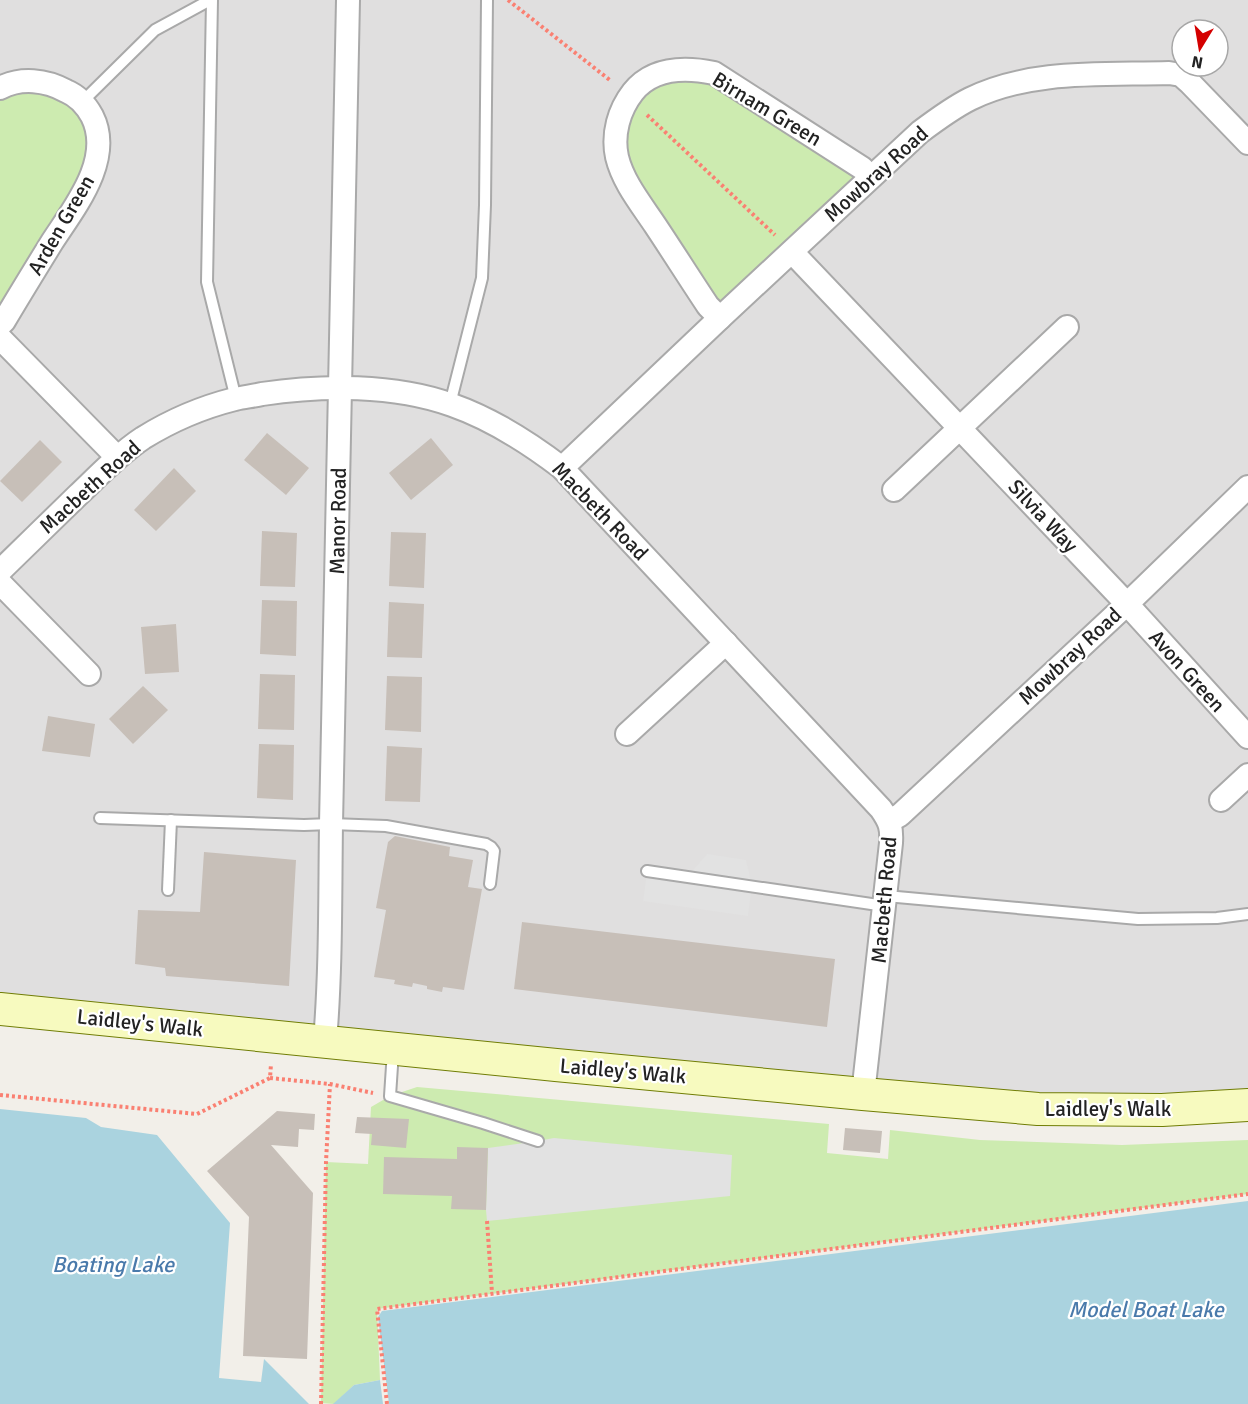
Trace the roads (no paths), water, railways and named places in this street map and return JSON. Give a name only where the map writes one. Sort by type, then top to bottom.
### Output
[{"type":"street","name":"Manor Road","points":[[325,1041],[330,913],[348,0]]},
{"type":"street","name":"Birnam Green","points":[[720,318],[708,306],[621,173],[616,155],[619,115],[638,86],[652,76],[672,70],[695,69],[714,73],[862,168],[871,177]]},
{"type":"street","name":"Mowbray Road","points":[[562,468],[920,132],[943,114],[971,99],[1033,79],[1169,73],[1181,75],[1248,144]]},
{"type":"street","name":"Arden Green","points":[[0,88],[24,81],[56,86],[71,93],[82,102],[95,122],[98,132],[96,161],[92,176],[0,325]]},
{"type":"street","name":"Silvia Way","points":[[792,252],[1127,604]]},
{"type":"street","points":[[894,490],[1067,327]]},
{"type":"street","points":[[0,338],[117,457]]},
{"type":"street","name":"Macbeth Road","points":[[0,572],[117,457],[143,438],[171,422],[236,399],[287,390],[341,388],[397,393],[450,404],[484,417],[511,433],[562,468],[882,809],[889,821],[892,833],[863,1094]]},
{"type":"street","name":"Mowbray Road","points":[[889,821],[900,815],[1127,604],[1248,487]]},
{"type":"street","points":[[0,583],[89,674]]},
{"type":"street","name":"Avon Green","points":[[1127,604],[1248,737]]},
{"type":"street","points":[[627,734],[726,643]]},
{"type":"street","points":[[1221,800],[1248,775]]},
{"type":"street","name":"Laidley's Walk","points":[[0,1010],[1038,1109],[1162,1110],[1248,1105]]},
{"type":"lane","points":[[82,102],[155,30],[211,0],[207,282],[236,399]]},
{"type":"lane","points":[[450,404],[482,278],[487,0]]},
{"type":"lane","points":[[100,818],[386,826],[491,846],[494,851],[490,884]]},
{"type":"lane","points":[[168,890],[171,820]]},
{"type":"lane","points":[[647,871],[885,901],[1138,919],[1217,918],[1248,914]]},
{"type":"lane","points":[[394,1048],[390,1096],[483,1123],[538,1142]]},
{"type":"water","name":"Boating Lake","points":[[0,1109],[86,1118],[101,1127],[157,1135],[230,1223],[219,1378],[261,1382],[264,1359],[309,1404],[0,1404]]},
{"type":"water","name":"Model Boat Lake","points":[[1248,1201],[1248,1404],[389,1404],[378,1317],[382,1311]]},
{"type":"water","points":[[380,1380],[383,1404],[333,1404],[354,1385]]}]
